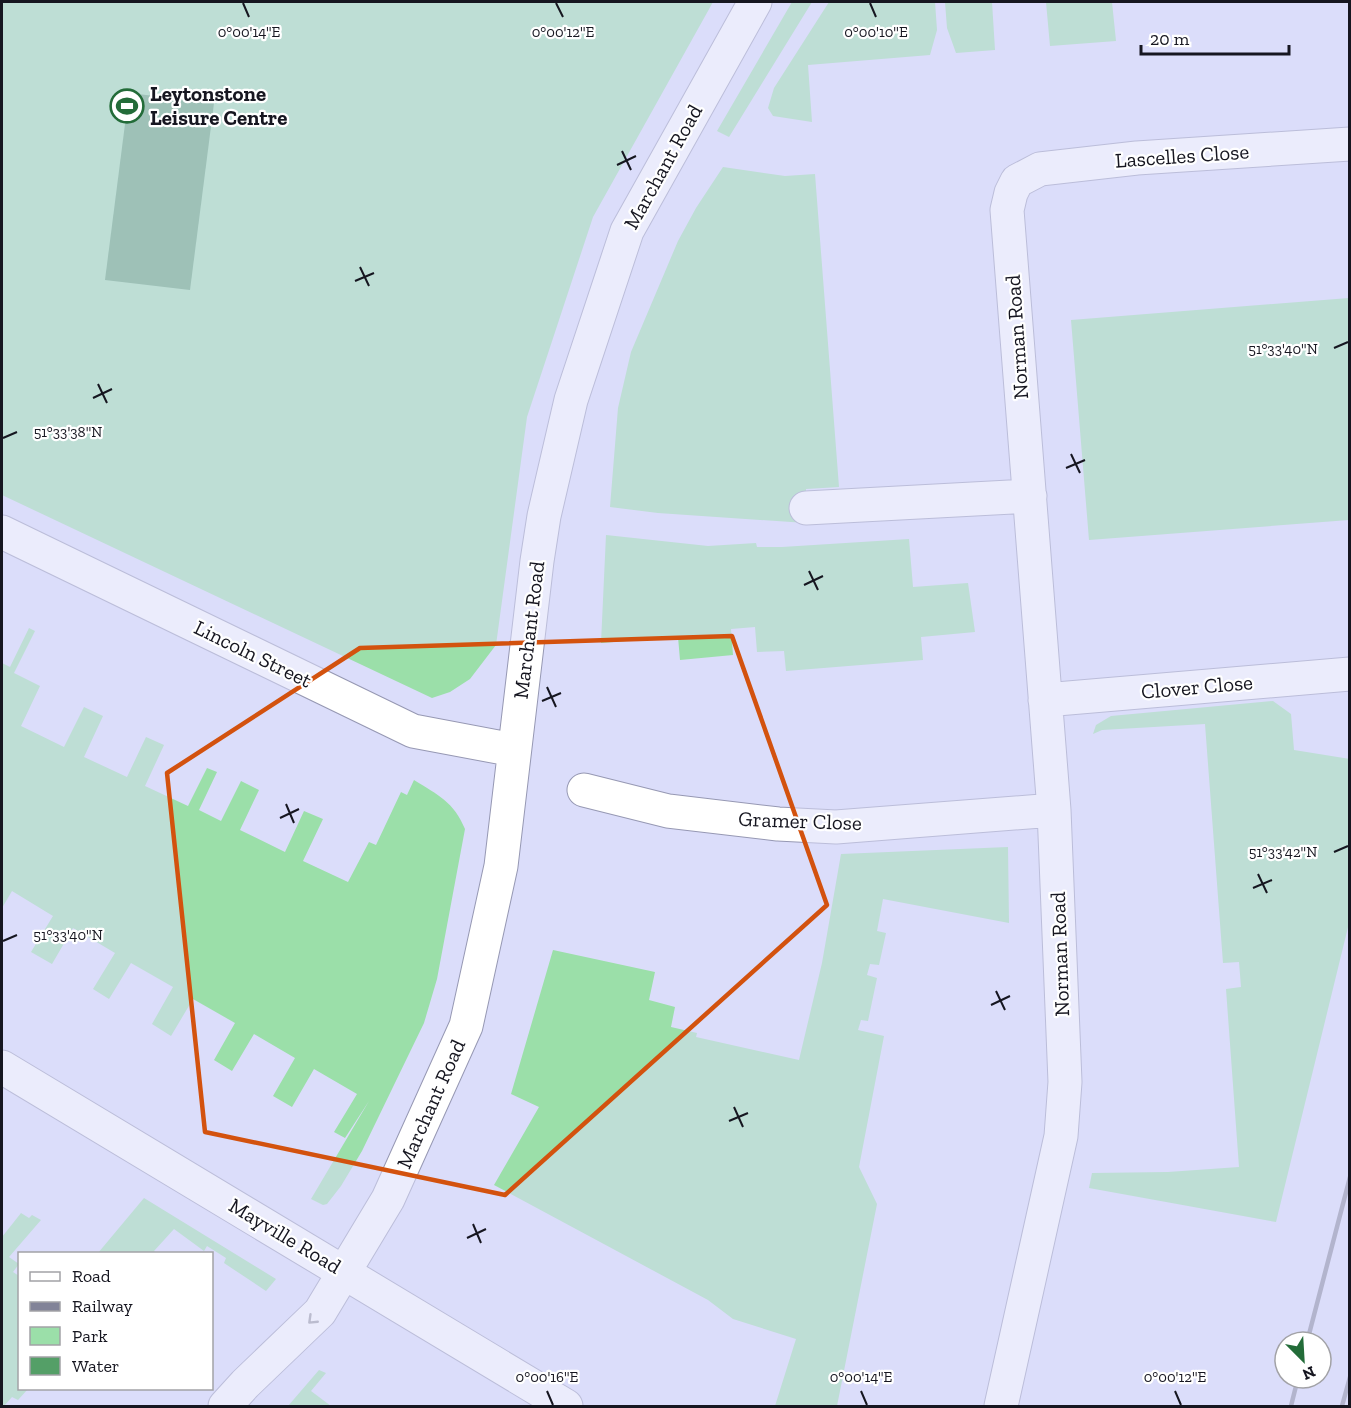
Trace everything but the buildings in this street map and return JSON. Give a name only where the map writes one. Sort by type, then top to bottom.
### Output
[{"type":"street","name":"Marchant Road","points":[[225,1407],[244,1384],[320,1312],[388,1199],[466,1026],[501,866],[544,516],[571,400],[627,231],[755,2]]},
{"type":"street","name":"Lascelles Close","points":[[1017,181],[1040,170],[1137,158],[1350,144]]},
{"type":"street","name":"Norman Road","points":[[1001,1407],[1061,1136],[1065,1082],[1053,810],[1007,210],[1017,181]]},
{"type":"street","points":[[806,508],[1030,496]]},
{"type":"street","name":"Lincoln Street","points":[[2,532],[413,732],[514,750]]},
{"type":"street","name":"Clover Close","points":[[1045,700],[1350,674]]},
{"type":"street","name":"Gramer Close","points":[[584,790],[668,811],[778,824],[836,826],[1053,810]]},
{"type":"street","name":"Mayville Road","points":[[2,1067],[344,1271],[566,1407]]},
{"type":"highlighted area","points":[[732,636],[827,905],[505,1195],[205,1132],[167,773],[360,648]]},
{"type":"green space","points":[[2,2],[713,2],[593,217],[527,417],[496,645],[470,679],[450,692],[432,698],[2,495]]},
{"type":"green space","points":[[792,2],[812,2],[729,137],[717,131]]},
{"type":"green space","points":[[829,2],[935,2],[937,30],[930,55],[808,65],[812,122],[773,116],[768,108],[774,88]]},
{"type":"green space","points":[[945,2],[992,2],[995,50],[956,53],[947,28]]},
{"type":"green space","points":[[1046,2],[1112,2],[1116,41],[1050,46]]},
{"type":"green space","points":[[723,167],[785,176],[815,174],[839,487],[806,489],[806,523],[658,513],[610,507],[618,408],[631,352],[678,241]]},
{"type":"green space","points":[[1349,298],[1349,520],[1089,540],[1071,320]]},
{"type":"green space","points":[[606,535],[708,546],[756,543],[757,547],[909,539],[913,587],[968,583],[975,632],[921,637],[923,660],[786,671],[784,651],[757,652],[755,627],[731,629],[733,655],[680,660],[678,637],[601,643]]},
{"type":"green space","points":[[29,628],[35,631],[14,673],[40,686],[21,726],[64,747],[84,707],[103,716],[84,757],[127,777],[146,737],[164,745],[145,786],[188,806],[207,768],[217,772],[199,810],[221,821],[241,781],[259,790],[240,830],[285,852],[304,811],[323,819],[303,861],[348,882],[369,842],[376,845],[401,792],[407,795],[414,780],[444,800],[461,820],[465,829],[437,979],[424,1023],[362,1151],[327,1204],[323,1205],[311,1199],[369,1101],[345,1138],[334,1132],[357,1094],[314,1069],[292,1107],[273,1096],[295,1058],[254,1034],[232,1071],[214,1060],[235,1023],[193,999],[171,1036],[152,1024],[173,987],[131,963],[109,999],[93,989],[115,953],[73,928],[52,964],[31,952],[53,916],[12,891],[2,908],[2,663],[10,667]]},
{"type":"green space","points":[[1273,701],[1291,714],[1294,750],[1350,759],[1349,923],[1276,1222],[1089,1188],[1092,1173],[1168,1172],[1239,1167],[1226,989],[1241,987],[1239,962],[1223,963],[1205,724],[1102,730],[1093,734],[1096,725],[1111,716]]},
{"type":"green space","points":[[1008,847],[1009,923],[883,899],[877,931],[886,933],[879,965],[870,964],[867,975],[877,978],[868,1021],[861,1020],[858,1030],[884,1036],[859,1167],[877,1204],[837,1406],[775,1406],[796,1339],[733,1319],[708,1300],[494,1185],[539,1107],[511,1094],[553,950],[655,972],[649,1000],[675,1007],[671,1027],[697,1033],[696,1037],[799,1060],[822,963],[841,854]]},
{"type":"green space","points":[[144,1198],[276,1279],[266,1291],[224,1263],[226,1258],[207,1246],[204,1251],[174,1229],[155,1252],[99,1252]]},
{"type":"green space","points":[[21,1213],[29,1218],[32,1215],[41,1220],[9,1257],[18,1263],[13,1272],[18,1275],[18,1390],[27,1390],[18,1400],[12,1397],[4,1406],[2,1406],[2,1237]]},
{"type":"green space","points":[[319,1370],[326,1373],[311,1391],[331,1406],[288,1406]]},
{"type":"water","points":[[129,93],[214,103],[190,290],[105,280]]},
{"type":"railway","points":[[1310,1330],[1350,1177]]},
{"type":"railway","points":[[1342,1406],[1350,1377]]},
{"type":"railway","points":[[1291,1406],[1295,1390]]},
{"type":"place","name":"Leytonstone Leisure Centre","points":[[127,106]]}]
